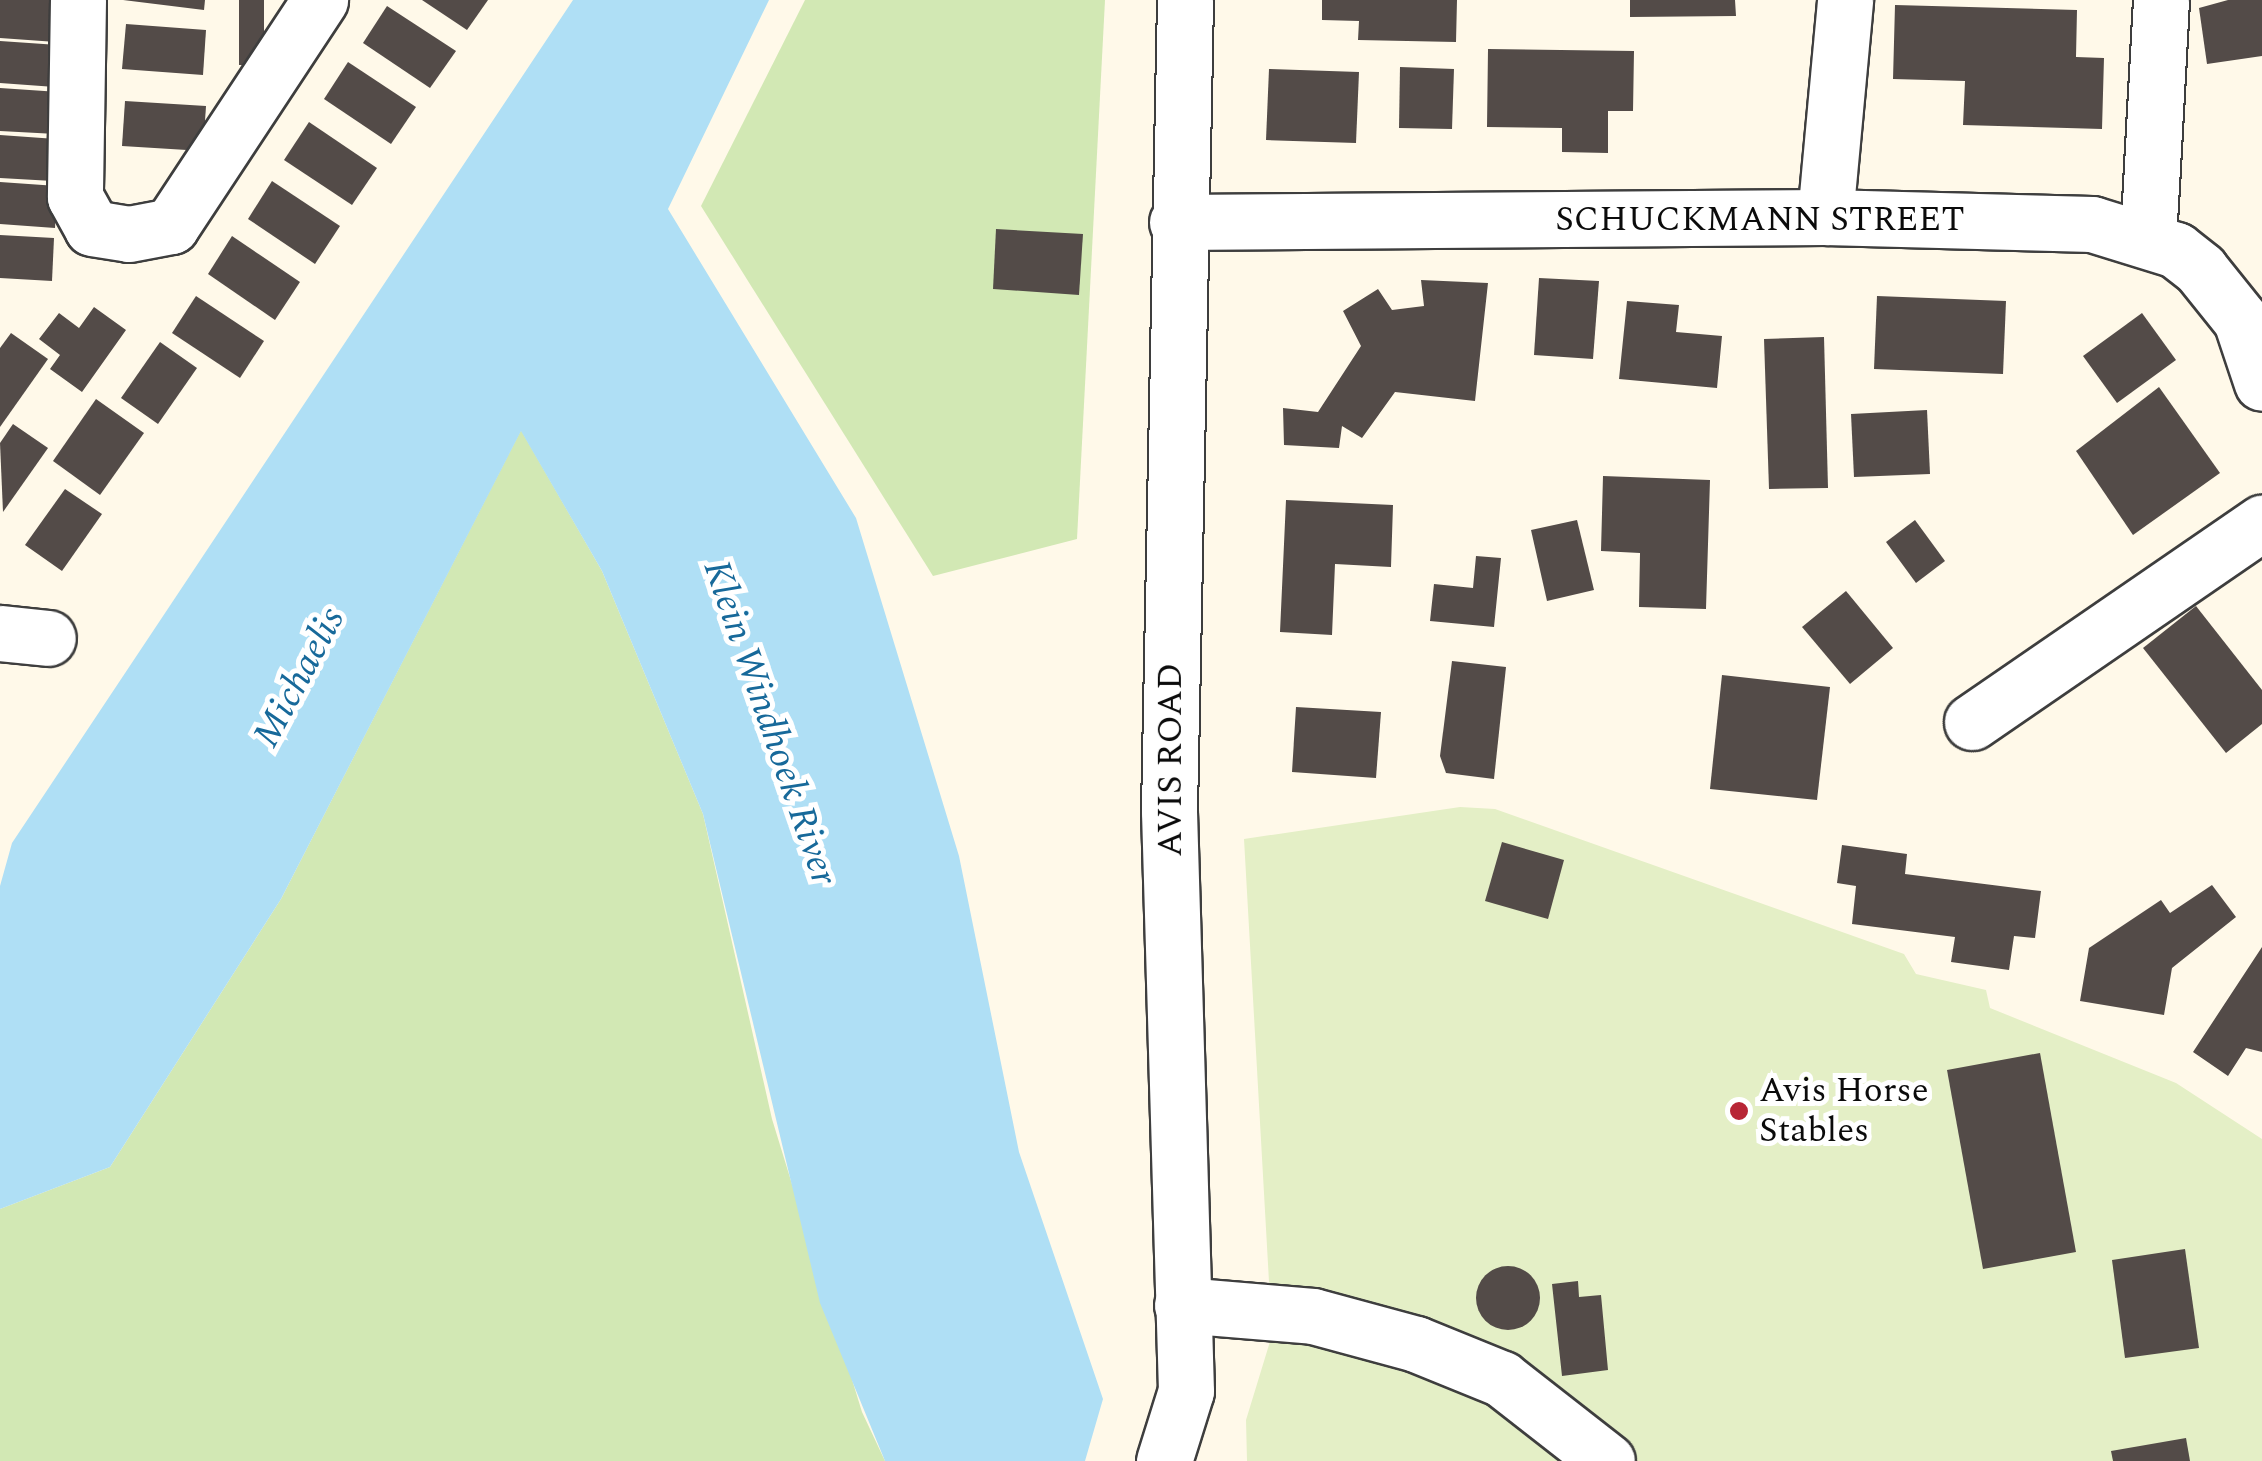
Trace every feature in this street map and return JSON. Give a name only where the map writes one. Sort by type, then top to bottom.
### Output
[{"type":"street","points":[[78,0],[76,197],[92,228],[129,234],[171,226],[320,0]]},
{"type":"street","name":"AVIS ROAD","points":[[1166,0],[1180,55]]},
{"type":"street","name":"AVIS ROAD","points":[[1164,1461],[1186,1391],[1169,811],[1180,55],[1185,0]]},
{"type":"street","points":[[1825,217],[1845,0]]},
{"type":"street","points":[[2148,240],[2161,0]]},
{"type":"street","name":"SCHUCKMANN STREET","points":[[1177,222],[1825,217],[2092,224],[2176,250],[2224,297],[2241,320],[2262,384]]},
{"type":"street","points":[[1972,722],[2262,523]]},
{"type":"street","points":[[1182,1305],[1313,1316],[1416,1344],[1502,1378],[1606,1461]]},
{"type":"green space","points":[[805,0],[1105,0],[1077,539],[933,576],[701,206]]},
{"type":"green space","points":[[521,430],[602,571],[703,814],[772,1119],[862,1412],[885,1461],[0,1461],[0,1209],[110,1167],[281,899]]},
{"type":"green space","name":"Avis Horse Stables","points":[[1460,807],[1495,809],[1904,954],[1916,974],[1986,990],[1990,1008],[2176,1083],[2262,1139],[2262,1461],[1247,1461],[1246,1420],[1272,1335],[1244,839]]},
{"type":"water","points":[[573,0],[769,0],[668,209],[856,518],[959,856],[1019,1152],[1103,1399],[1085,1461],[885,1461],[820,1303],[703,814],[602,571],[521,431],[281,899],[110,1167],[0,1209],[0,886],[12,843]]},
{"type":"building","points":[[0,0],[58,0],[56,42],[0,38]]},
{"type":"building","points":[[123,0],[205,0],[204,10]]},
{"type":"building","points":[[239,0],[264,0],[264,65],[239,65]]},
{"type":"building","points":[[422,0],[488,0],[467,30]]},
{"type":"building","points":[[1322,0],[1457,0],[1456,42],[1358,40],[1359,21],[1322,20]]},
{"type":"building","points":[[1630,0],[1735,0],[1736,16],[1630,17]]},
{"type":"building","points":[[2228,0],[2262,0],[2262,56],[2207,64],[2199,8]]},
{"type":"building","points":[[1895,5],[2077,10],[2076,57],[2104,58],[2102,129],[1963,125],[1965,81],[1893,79]]},
{"type":"building","points":[[387,6],[456,51],[430,88],[363,43]]},
{"type":"building","points":[[126,24],[206,30],[203,75],[122,69]]},
{"type":"building","points":[[0,41],[58,45],[55,87],[0,83]]},
{"type":"building","points":[[1488,49],[1634,51],[1633,111],[1608,111],[1608,153],[1562,152],[1562,128],[1487,127]]},
{"type":"building","points":[[348,62],[416,107],[391,144],[324,99]]},
{"type":"building","points":[[1400,67],[1454,69],[1452,129],[1399,128]]},
{"type":"building","points":[[1269,69],[1359,72],[1356,143],[1266,140]]},
{"type":"building","points":[[0,88],[59,92],[56,134],[0,131]]},
{"type":"building","points":[[125,101],[206,106],[203,151],[122,146]]},
{"type":"building","points":[[309,122],[377,168],[352,205],[284,160]]},
{"type":"building","points":[[0,135],[56,139],[53,181],[0,178]]},
{"type":"building","points":[[272,181],[340,226],[315,264],[248,219]]},
{"type":"building","points":[[0,182],[57,186],[55,228],[0,224]]},
{"type":"building","points":[[996,229],[1083,234],[1079,295],[993,289]]},
{"type":"building","points":[[0,235],[54,238],[52,281],[0,278]]},
{"type":"building","points":[[232,236],[300,282],[275,320],[208,274]]},
{"type":"building","points":[[1539,278],[1599,281],[1593,359],[1534,355]]},
{"type":"building","points":[[1421,280],[1488,283],[1475,401],[1395,392],[1362,438],[1342,426],[1339,448],[1284,445],[1283,408],[1318,412],[1361,346],[1343,311],[1378,289],[1392,310],[1424,306]]},
{"type":"building","points":[[196,296],[264,341],[240,378],[172,333]]},
{"type":"building","points":[[1877,296],[2006,301],[2003,374],[1874,369]]},
{"type":"building","points":[[1627,301],[1679,305],[1676,332],[1722,336],[1717,388],[1619,379]]},
{"type":"building","points":[[94,307],[126,330],[82,392],[50,369],[60,355],[39,339],[59,313],[79,328]]},
{"type":"building","points":[[2142,313],[2176,360],[2117,403],[2083,356]]},
{"type":"building","points":[[11,333],[48,359],[0,427],[0,348]]},
{"type":"building","points":[[1824,337],[1828,488],[1769,489],[1764,339]]},
{"type":"building","points":[[160,342],[197,368],[158,424],[121,398]]},
{"type":"building","points":[[2159,387],[2220,473],[2133,535],[2076,451]]},
{"type":"building","points":[[96,399],[144,433],[100,495],[53,461]]},
{"type":"building","points":[[1927,410],[1930,474],[1854,477],[1851,414]]},
{"type":"building","points":[[13,424],[48,448],[3,512],[0,443]]},
{"type":"building","points":[[1603,476],[1710,480],[1706,609],[1639,607],[1640,553],[1601,551]]},
{"type":"building","points":[[65,489],[102,514],[62,571],[25,545]]},
{"type":"building","points":[[1286,500],[1393,505],[1391,567],[1335,564],[1332,635],[1280,632]]},
{"type":"building","points":[[1577,520],[1594,590],[1547,601],[1531,530]]},
{"type":"building","points":[[1915,520],[1945,561],[1916,583],[1886,542]]},
{"type":"building","points":[[1476,556],[1501,558],[1494,627],[1430,621],[1434,584],[1473,588]]},
{"type":"building","points":[[1846,591],[1893,648],[1850,684],[1802,627]]},
{"type":"building","points":[[2196,606],[2262,690],[2262,724],[2226,753],[2143,648]]},
{"type":"building","points":[[1452,661],[1506,667],[1494,779],[1446,773],[1440,756]]},
{"type":"building","points":[[1722,675],[1830,687],[1817,800],[1710,789]]},
{"type":"building","points":[[1296,707],[1381,712],[1376,778],[1292,772]]},
{"type":"building","points":[[1502,842],[1564,860],[1548,919],[1485,901]]},
{"type":"building","points":[[1842,845],[1907,854],[1905,874],[2041,891],[2035,938],[2014,936],[2009,970],[1951,962],[1955,937],[1852,924],[1856,886],[1837,883]]},
{"type":"building","points":[[2212,885],[2236,917],[2172,968],[2164,1015],[2080,1001],[2089,948],[2161,900],[2170,913]]},
{"type":"building","points":[[2262,947],[2262,1052],[2246,1048],[2228,1076],[2193,1052]]},
{"type":"building","points":[[2040,1053],[2076,1252],[1983,1269],[1947,1070]]},
{"type":"building","points":[[2185,1249],[2199,1348],[2125,1358],[2112,1260]]},
{"type":"building","points":[[1508,1266],[1531,1275],[1540,1298],[1531,1321],[1508,1330],[1485,1321],[1476,1298],[1485,1275]]},
{"type":"building","points":[[1578,1281],[1579,1297],[1601,1295],[1608,1370],[1562,1376],[1552,1284]]},
{"type":"building","points":[[2186,1438],[2190,1461],[2113,1461],[2111,1451]]},
{"type":"place","name":"Avis Horse Stables","points":[[1739,1111]]},
{"type":"water label","name":"Michaelis","points":[[300,678]]},
{"type":"water label","name":"Klein Windhoek River","points":[[769,723]]}]
